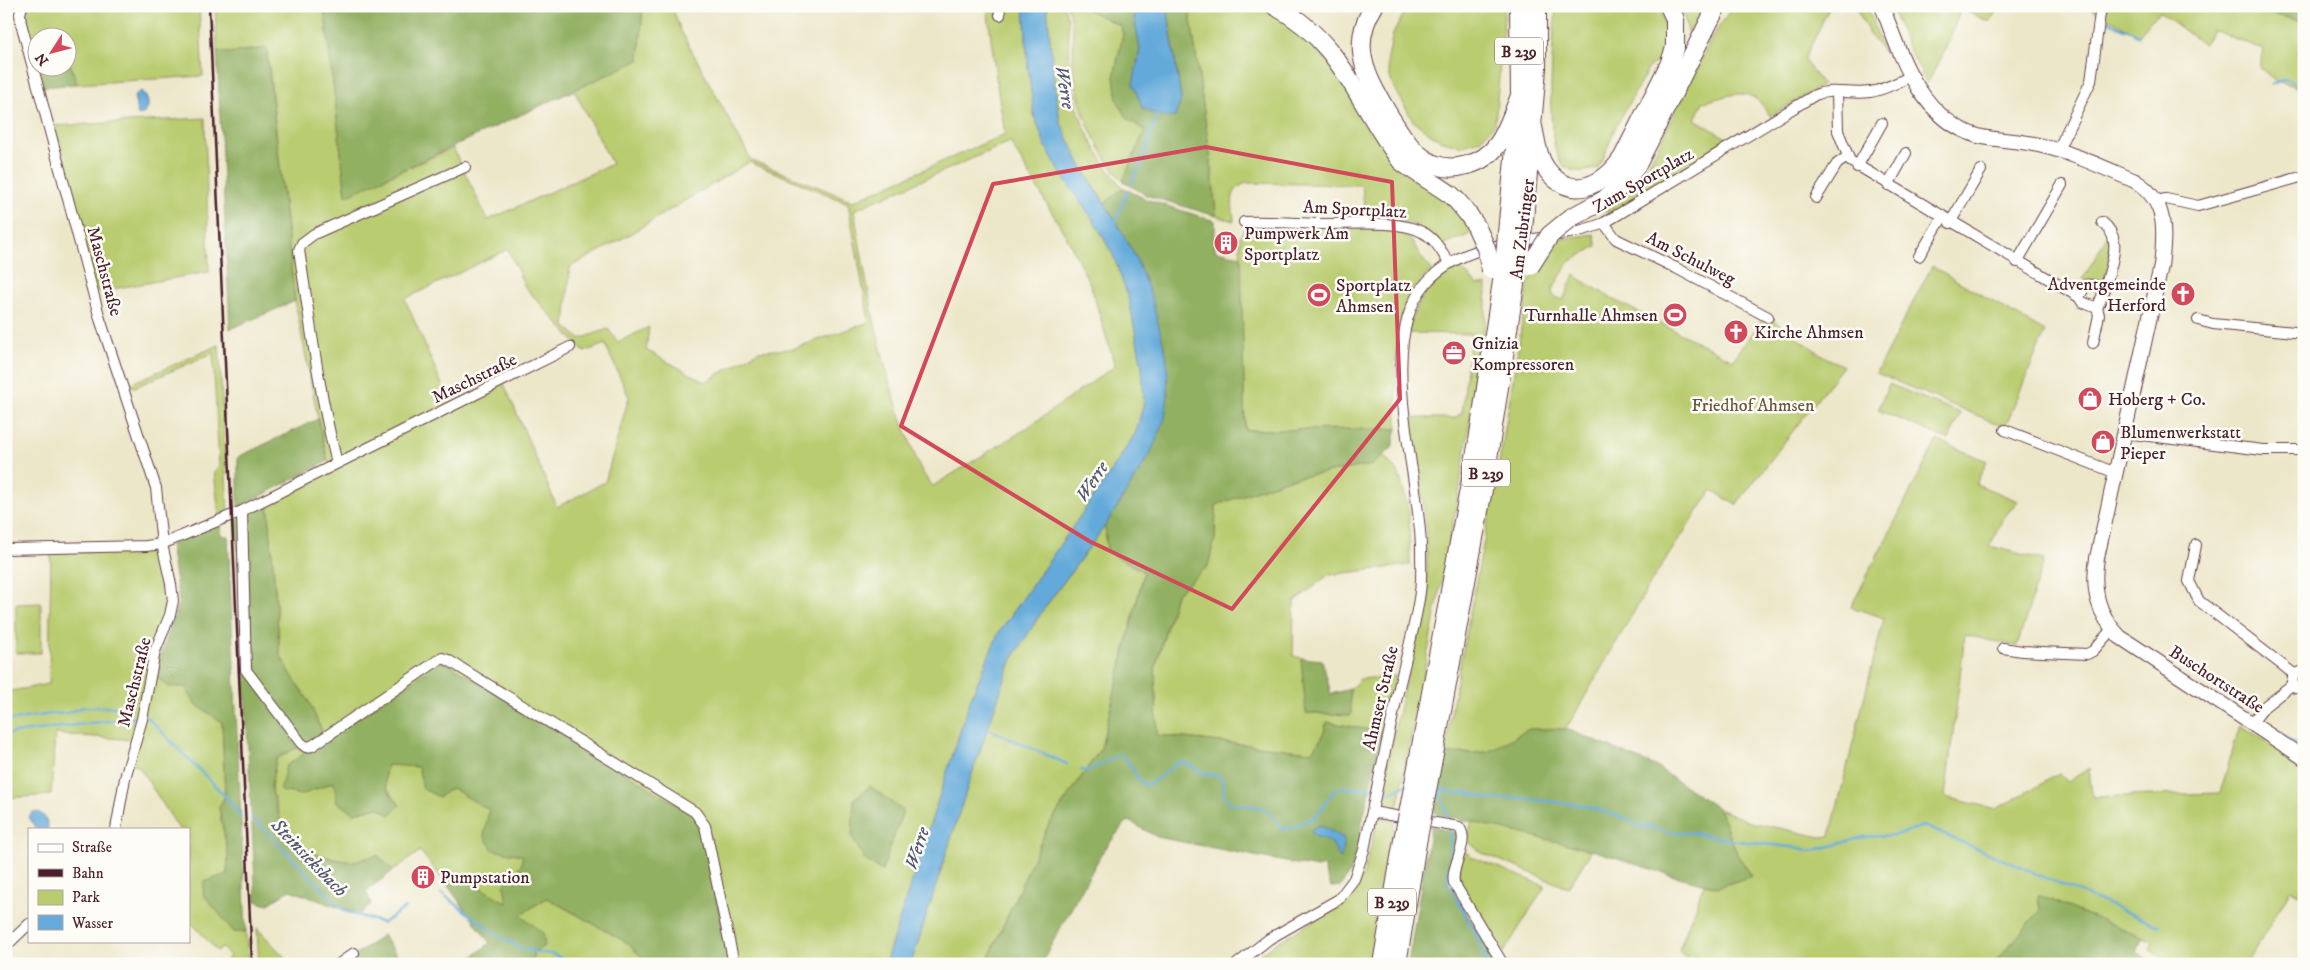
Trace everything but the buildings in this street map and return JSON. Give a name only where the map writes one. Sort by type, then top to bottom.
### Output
[{"type":"highway","points":[[1275,6],[1291,14],[1313,32],[1336,58],[1401,161],[1459,203],[1476,226],[1486,248],[1511,267]]},
{"type":"highway","points":[[1374,6],[1362,32],[1364,67],[1372,85],[1405,142],[1428,163],[1460,168],[1475,163],[1486,156],[1497,145],[1507,130],[1520,96]]},
{"type":"highway","name":"Am Zubringer","points":[[1516,221],[1520,96],[1519,6]]},
{"type":"highway","name":"Am Zubringer","points":[[1410,842],[1452,623],[1504,320],[1516,221],[1533,127],[1537,68],[1537,6]]},
{"type":"highway","points":[[1533,127],[1543,164],[1555,178],[1566,185],[1577,187],[1593,185],[1603,180],[1614,170],[1623,157],[1672,57],[1676,35],[1674,19],[1669,6]]},
{"type":"highway","points":[[1504,320],[1511,267],[1572,217],[1604,200],[1630,174],[1640,161],[1717,6]]},
{"type":"highway","name":"B 239","points":[[1382,964],[1410,842]]},
{"type":"highway","name":"B 239","points":[[1396,964],[1410,842]]},
{"type":"main road","name":"Buschortstraße","points":[[1882,6],[1910,76],[1933,108],[1960,127],[1976,135],[2058,150],[2135,181],[2145,187],[2156,201],[2163,226],[2161,266],[2094,573],[2099,608],[2112,629],[2130,645],[2304,758]]},
{"type":"street","name":"Maschstraße","points":[[22,6],[20,14],[21,23],[100,319],[156,488],[162,544],[173,601],[170,614],[155,651],[143,715],[125,778],[116,828]]},
{"type":"street","points":[[2058,150],[2091,81],[2101,6]]},
{"type":"street","name":"Zum Sportplatz","points":[[1420,591],[1420,517],[1407,446],[1403,405],[1403,330],[1407,315],[1420,290],[1436,273],[1449,263],[1474,252],[1577,232],[1604,223],[1815,95],[1826,92],[1879,90],[1910,76]]},
{"type":"street","points":[[1837,92],[1838,131],[1847,157],[1857,166],[2079,297],[2082,302],[2097,308]]},
{"type":"street","points":[[1857,166],[1882,123]]},
{"type":"street","points":[[1888,184],[1906,153]]},
{"type":"street","points":[[1816,198],[1837,164],[1847,157]]},
{"type":"street","points":[[337,463],[316,363],[299,250],[302,243],[314,234],[465,167]]},
{"type":"street","points":[[1919,256],[1982,170]]},
{"type":"street","points":[[2156,201],[2166,199],[2198,206],[2304,176]]},
{"type":"street","points":[[2017,262],[2062,185]]},
{"type":"street","name":"Am Sportplatz","points":[[1244,222],[1268,220],[1416,228],[1431,238],[1449,263]]},
{"type":"street","points":[[2093,343],[2099,315],[2097,308],[2104,292],[2102,289],[2106,284],[2115,251],[2111,232],[2102,222]]},
{"type":"street","name":"Am Schulweg","points":[[1604,223],[1616,239],[1676,268],[1768,317]]},
{"type":"street","points":[[2079,297],[2086,285],[2102,289]]},
{"type":"street","points":[[2198,320],[2213,324],[2304,333]]},
{"type":"street","name":"Maschstraße","points":[[6,549],[162,544],[242,511],[570,347]]},
{"type":"street","points":[[2005,430],[2116,474]]},
{"type":"street","points":[[2125,433],[2262,450],[2304,450]]},
{"type":"street","points":[[242,511],[246,670],[300,743],[306,747],[312,746],[437,661],[442,658],[448,660],[695,812],[701,818],[705,826],[734,964]]},
{"type":"street","points":[[2196,545],[2189,581],[2199,601],[2297,676]]},
{"type":"street","name":"Ahmser Straße","points":[[1238,964],[1269,939],[1339,899],[1354,879],[1364,850],[1420,591]]},
{"type":"street","points":[[2003,648],[2022,651],[2087,654],[2093,651],[2112,629]]},
{"type":"street","points":[[2297,676],[2295,688],[2304,689]]},
{"type":"street","points":[[2251,724],[2265,706],[2297,676]]},
{"type":"street","points":[[1372,809],[1457,826],[1462,831],[1462,842],[1453,869],[1454,883],[1503,964]]},
{"type":"street","points":[[6,946],[28,925]]},
{"type":"street","points":[[339,964],[354,953]]},
{"type":"highlighted area","points":[[1206,147],[1392,182],[1400,399],[1232,609],[1089,541],[901,426],[993,184]]},
{"type":"green space","points":[[28,6],[199,6],[203,76],[77,84],[75,78],[78,78],[78,28],[28,28],[28,31],[24,16]]},
{"type":"green space","points":[[215,6],[324,6],[346,195],[453,148],[488,220],[612,164],[574,90],[639,60],[643,6],[672,6],[680,29],[751,160],[853,201],[1005,134],[987,6],[1024,6],[1028,67],[1034,115],[1045,145],[1063,177],[1096,224],[1114,257],[1129,300],[1142,366],[1144,402],[1136,432],[1111,472],[998,634],[971,698],[885,964],[730,964],[702,827],[327,739],[306,697],[280,654],[268,501],[333,469],[328,461],[318,419],[295,301],[267,48],[227,53],[217,51]],"holes":[[[1010,142],[1067,238],[1091,286],[1115,366],[1024,430],[933,486],[921,470],[890,383],[869,297],[854,210]],[[749,162],[848,203],[869,322],[792,349],[759,351],[705,382],[646,350],[649,327],[618,342],[608,329],[580,339],[565,326],[570,267],[620,240]],[[508,249],[525,287],[584,352],[605,344],[629,397],[605,482],[557,507],[502,379],[450,403],[405,299]]]},
{"type":"green space","points":[[324,6],[643,6],[639,60],[346,196]]},
{"type":"green space","points":[[1047,6],[1064,6],[1068,19],[1072,85],[1079,112],[1090,140],[1123,188],[1105,203],[1074,153],[1060,122],[1052,81]]},
{"type":"green space","points":[[1067,6],[1088,6],[1089,10],[1120,26],[1123,34],[1114,77],[1128,119],[1146,130],[1123,181],[1097,144],[1084,116],[1076,86],[1072,22]]},
{"type":"green space","points":[[1088,6],[1149,6],[1137,13],[1140,50],[1137,62],[1163,117],[1166,117],[1181,100],[1167,6],[1189,6],[1212,169],[1216,216],[1146,195],[1123,181],[1145,130],[1128,119],[1117,100],[1114,77],[1123,34],[1121,26],[1088,10]]},
{"type":"green space","points":[[1189,6],[1262,6],[1274,12],[1314,42],[1446,202],[1460,215],[1470,229],[1469,235],[1441,245],[1423,230],[1409,223],[1371,222],[1365,214],[1362,185],[1246,183],[1236,190],[1232,199],[1234,221],[1216,216],[1212,169]]},
{"type":"green space","points":[[1408,6],[1505,6],[1495,124],[1481,139],[1462,146],[1439,140],[1413,121],[1391,81],[1387,62],[1393,34]]},
{"type":"green space","points":[[1556,6],[1658,6],[1663,20],[1664,40],[1660,60],[1650,66],[1615,128],[1604,157],[1597,169],[1580,171],[1568,169],[1557,155],[1551,116]]},
{"type":"green space","points":[[1681,6],[1705,6],[1689,35]]},
{"type":"green space","points":[[1733,6],[1830,6],[1804,60],[1823,85],[1770,116],[1756,99],[1748,95],[1733,95],[1703,102],[1695,119],[1731,141],[1611,213],[1599,210],[1645,172],[1714,34]]},
{"type":"green space","points":[[1855,6],[1867,6],[1885,54],[1870,35]]},
{"type":"green space","points":[[1891,6],[1999,6],[1990,22],[1961,9],[1944,53],[1927,84],[1906,43]]},
{"type":"green space","points":[[2086,6],[2242,6],[2304,22],[2304,89],[2276,81],[2260,68],[2263,49],[2212,30],[2204,45],[2159,11],[2139,35]]},
{"type":"green space","points":[[2242,6],[2304,6],[2304,22]]},
{"type":"green space","points":[[266,48],[295,301],[230,329],[217,51],[227,53]]},
{"type":"green space","points":[[41,78],[75,78],[77,84],[44,87]]},
{"type":"green space","points":[[205,118],[209,272],[95,292],[53,126]]},
{"type":"green space","points":[[1123,188],[1148,200],[1215,221],[1215,251],[1241,256],[1245,430],[1397,429],[1392,448],[1372,465],[1288,479],[1216,505],[1215,539],[1208,566],[1176,594],[1155,668],[1157,735],[1311,752],[1322,738],[1327,722],[1382,732],[1352,869],[1341,886],[1331,887],[1323,866],[1317,868],[1157,837],[1129,821],[1125,823],[1102,853],[1046,954],[1043,964],[986,964],[1048,826],[1101,748],[1144,572],[1107,551],[1105,526],[1151,453],[1136,258],[1105,203]]},
{"type":"green space","name":"Sportplatz Ahmsen","points":[[1244,229],[1394,229],[1412,241],[1421,257],[1432,270],[1417,286],[1407,304],[1400,324],[1396,365],[1397,429],[1245,430],[1240,237]]},
{"type":"green space","points":[[2109,233],[2112,243],[2104,283],[2083,279]]},
{"type":"green space","name":"Friedhof Ahmsen","points":[[1594,234],[1597,246],[1569,262],[1552,290],[1553,296],[1563,300],[1574,275],[1614,300],[1733,360],[1762,320],[1768,317],[1825,357],[1843,366],[1736,505],[1712,490],[1654,577],[1566,729],[1529,729],[1488,752],[1445,754],[1453,701],[1503,442],[1528,285],[1555,240]]},
{"type":"green space","points":[[1459,266],[1477,285],[1487,285],[1485,324],[1459,492],[1397,810],[1379,807],[1419,628],[1424,603],[1427,569],[1426,526],[1409,418],[1454,418],[1462,413],[1471,334],[1408,333],[1415,311],[1425,294],[1440,279]]},
{"type":"green space","points":[[1932,266],[2045,332],[2005,427],[1876,373]]},
{"type":"green space","points":[[219,345],[228,513],[219,515],[214,472],[219,466],[213,353],[135,387],[125,386]]},
{"type":"green space","points":[[1889,384],[1960,413],[1949,440],[1878,410]]},
{"type":"green space","points":[[318,419],[328,461],[238,508],[238,457]]},
{"type":"green space","points":[[1937,440],[1987,461],[1976,484],[2018,501],[2002,520],[1990,546],[2044,560],[2017,646],[1965,635],[1945,797],[1996,809],[2059,774],[2068,782],[2089,768],[2092,797],[2220,793],[2240,725],[2304,764],[2304,896],[2290,890],[2247,964],[2171,964],[2150,949],[2153,942],[2038,896],[2040,911],[1993,964],[1762,964],[1683,956],[1679,950],[1704,884],[1718,887],[1752,876],[1738,856],[1719,809],[1750,822],[1821,837],[1830,836],[1884,618],[1851,607]]},
{"type":"green space","points":[[1383,455],[1399,474],[1409,511],[1410,565],[1328,575],[1294,602],[1293,656],[1301,658],[1307,713],[1351,715],[1350,689],[1360,679],[1396,676],[1382,732],[1327,722],[1322,738],[1311,752],[1157,735],[1155,669],[1176,594],[1208,565],[1215,539],[1216,505],[1288,479],[1372,465]]},
{"type":"green space","points":[[268,501],[280,654],[309,702],[327,739],[439,663],[447,663],[689,812],[701,827],[730,964],[649,964],[626,942],[547,898],[520,915],[543,933],[545,946],[533,952],[533,964],[464,964],[490,943],[445,882],[457,874],[507,903],[504,885],[522,864],[522,855],[493,850],[484,836],[489,810],[452,788],[439,797],[423,789],[418,767],[387,765],[386,787],[400,805],[390,815],[378,807],[354,813],[337,802],[334,782],[301,795],[280,791],[286,766],[307,752],[296,748],[276,759],[271,787],[284,832],[294,847],[333,859],[354,862],[378,855],[393,871],[366,891],[371,904],[361,913],[345,910],[290,890],[267,905],[256,901],[236,517]]},
{"type":"green space","points":[[220,522],[222,536],[228,536],[246,932],[234,932],[203,894],[204,882],[227,874],[228,854],[219,808],[225,796],[222,722],[195,704],[185,687],[169,687],[155,676],[179,601],[170,545]]},
{"type":"green space","points":[[1105,526],[1107,551],[1144,571],[1101,748],[1048,826],[986,964],[911,964],[968,785],[1011,661],[1043,610]]},
{"type":"green space","points":[[148,550],[160,558],[166,572],[169,588],[166,626],[155,676],[185,687],[194,702],[222,722],[225,796],[219,808],[228,854],[227,874],[204,882],[234,932],[246,932],[249,964],[223,964],[230,956],[222,948],[217,951],[190,921],[190,828],[178,828],[139,767],[133,764],[136,740],[55,734],[51,795],[6,798],[6,692],[49,684],[51,552]]},
{"type":"green space","points":[[41,603],[41,653],[16,653],[16,604]]},
{"type":"green space","points":[[1301,658],[1322,660],[1331,694],[1350,689],[1351,715],[1306,713]]},
{"type":"green space","points":[[1529,729],[1566,729],[1655,766],[1719,809],[1738,856],[1752,876],[1718,887],[1667,874],[1592,850],[1434,813],[1445,754],[1488,752]]},
{"type":"green space","points":[[296,748],[308,752],[301,795],[334,782],[337,802],[354,813],[378,807],[400,805],[386,786],[387,764],[419,767],[490,810],[484,836],[523,855],[522,864],[505,885],[507,904],[457,875],[445,882],[420,851],[393,871],[378,855],[354,862],[333,859],[294,847],[284,832],[271,787],[276,759]]},
{"type":"green space","points":[[870,786],[903,811],[882,871],[865,860],[852,837],[854,799]]},
{"type":"green space","points":[[1378,818],[1395,820],[1371,964],[1248,964],[1273,945],[1342,904],[1364,873]]},
{"type":"green space","points":[[1472,821],[1592,850],[1568,888],[1480,852],[1467,840]]},
{"type":"green space","points":[[1431,826],[1456,833],[1457,838],[1448,882],[1497,964],[1408,964]]},
{"type":"green space","points":[[1464,851],[1472,857],[1545,886],[1504,952],[1459,881],[1459,870]]},
{"type":"green space","points":[[2038,895],[2143,937],[2137,952],[2155,964],[1993,964],[2040,911]]},
{"type":"green space","points":[[547,898],[626,942],[649,964],[533,964],[533,952],[519,915]]},
{"type":"green space","points":[[257,928],[291,964],[259,964]]},
{"type":"green space","points":[[383,935],[403,964],[344,964]]},
{"type":"water","points":[[1024,6],[1047,6],[1060,121],[1083,170],[1116,221],[1136,258],[1151,296],[1167,357],[1168,395],[1165,418],[1151,453],[1105,526],[1043,610],[1011,661],[968,785],[911,964],[885,964],[971,698],[998,634],[1111,472],[1136,432],[1144,402],[1142,366],[1129,300],[1114,257],[1096,224],[1063,177],[1045,145],[1034,115],[1028,67]]},
{"type":"water","points":[[1167,6],[1181,100],[1175,117],[1163,117],[1143,109],[1133,84],[1140,50],[1134,16],[1146,8]]},
{"type":"water","points":[[141,91],[147,98],[148,106],[146,112],[138,116],[134,96]]},
{"type":"water","points":[[33,812],[40,813],[47,822],[48,828],[35,828],[29,817]]},
{"type":"water","points":[[1320,825],[1344,838],[1341,859],[1332,843],[1314,836],[1311,832],[1313,828]]},
{"type":"waterway","points":[[2090,6],[2094,9]]},
{"type":"waterway","points":[[2105,18],[2109,22],[2139,36]]},
{"type":"waterway","points":[[2271,84],[2286,79],[2304,89]]},
{"type":"waterway","points":[[1131,183],[1143,161],[1157,114]]},
{"type":"waterway","points":[[1115,223],[1127,192]]},
{"type":"waterway","name":"Steinsieksbach","points":[[6,721],[68,713],[83,707],[118,707],[132,718],[139,717]]},
{"type":"waterway","name":"Steinsieksbach","points":[[147,717],[228,799],[241,817]]},
{"type":"waterway","name":"Steinsieksbach","points":[[6,734],[131,718]]},
{"type":"waterway","points":[[2269,727],[2304,749]]},
{"type":"waterway","points":[[986,728],[1067,764]]},
{"type":"waterway","points":[[1081,770],[1088,771],[1120,754],[1125,758],[1144,785],[1153,782],[1179,762],[1184,763],[1191,765],[1202,773],[1222,778],[1224,794],[1229,803],[1263,808],[1273,816],[1281,828],[1288,829],[1315,817],[1334,791],[1342,787],[1373,790]]},
{"type":"waterway","points":[[1379,791],[1389,793],[1406,785]]},
{"type":"waterway","points":[[1433,786],[1457,794],[1465,792],[1490,799],[1518,798],[1582,805],[1627,819],[1641,827],[1650,826],[1665,832],[1694,833],[1810,851],[1864,837],[1895,835],[1924,826],[2159,926]]},
{"type":"waterway","points":[[1440,788],[1449,823]]},
{"type":"waterway","name":"Steinsieksbach","points":[[252,817],[344,911],[383,923],[405,908]]},
{"type":"waterway","points":[[1449,828],[1451,858],[1447,880],[1479,941],[1487,964]]},
{"type":"waterway","name":"Steinsieksbach","points":[[441,893],[503,938],[524,949],[558,956],[571,964]]},
{"type":"railway","points":[[209,6],[252,964]]},
{"type":"place","name":"Pumpwerk Am Sportplatz","points":[[1226,243]]},
{"type":"place","name":"Adventgemeinde Herford","points":[[2183,294]]},
{"type":"place","name":"Sportplatz Ahmsen","points":[[1319,295]]},
{"type":"place","name":"Turnhalle Ahmsen","points":[[1675,315]]},
{"type":"place","name":"Kirche Ahmsen","points":[[1736,332]]},
{"type":"place","name":"Gnizia Kompressoren","points":[[1454,353]]},
{"type":"place","name":"Hoberg + Co.","points":[[2090,399]]},
{"type":"place","name":"Blumenwerkstatt Pieper","points":[[2103,442]]},
{"type":"place","name":"Pumpstation","points":[[423,877]]},
{"type":"water label","name":"Werre","points":[[1066,87]]},
{"type":"water label","name":"Werre","points":[[1091,481]]},
{"type":"water label","name":"Werre","points":[[916,848]]}]
